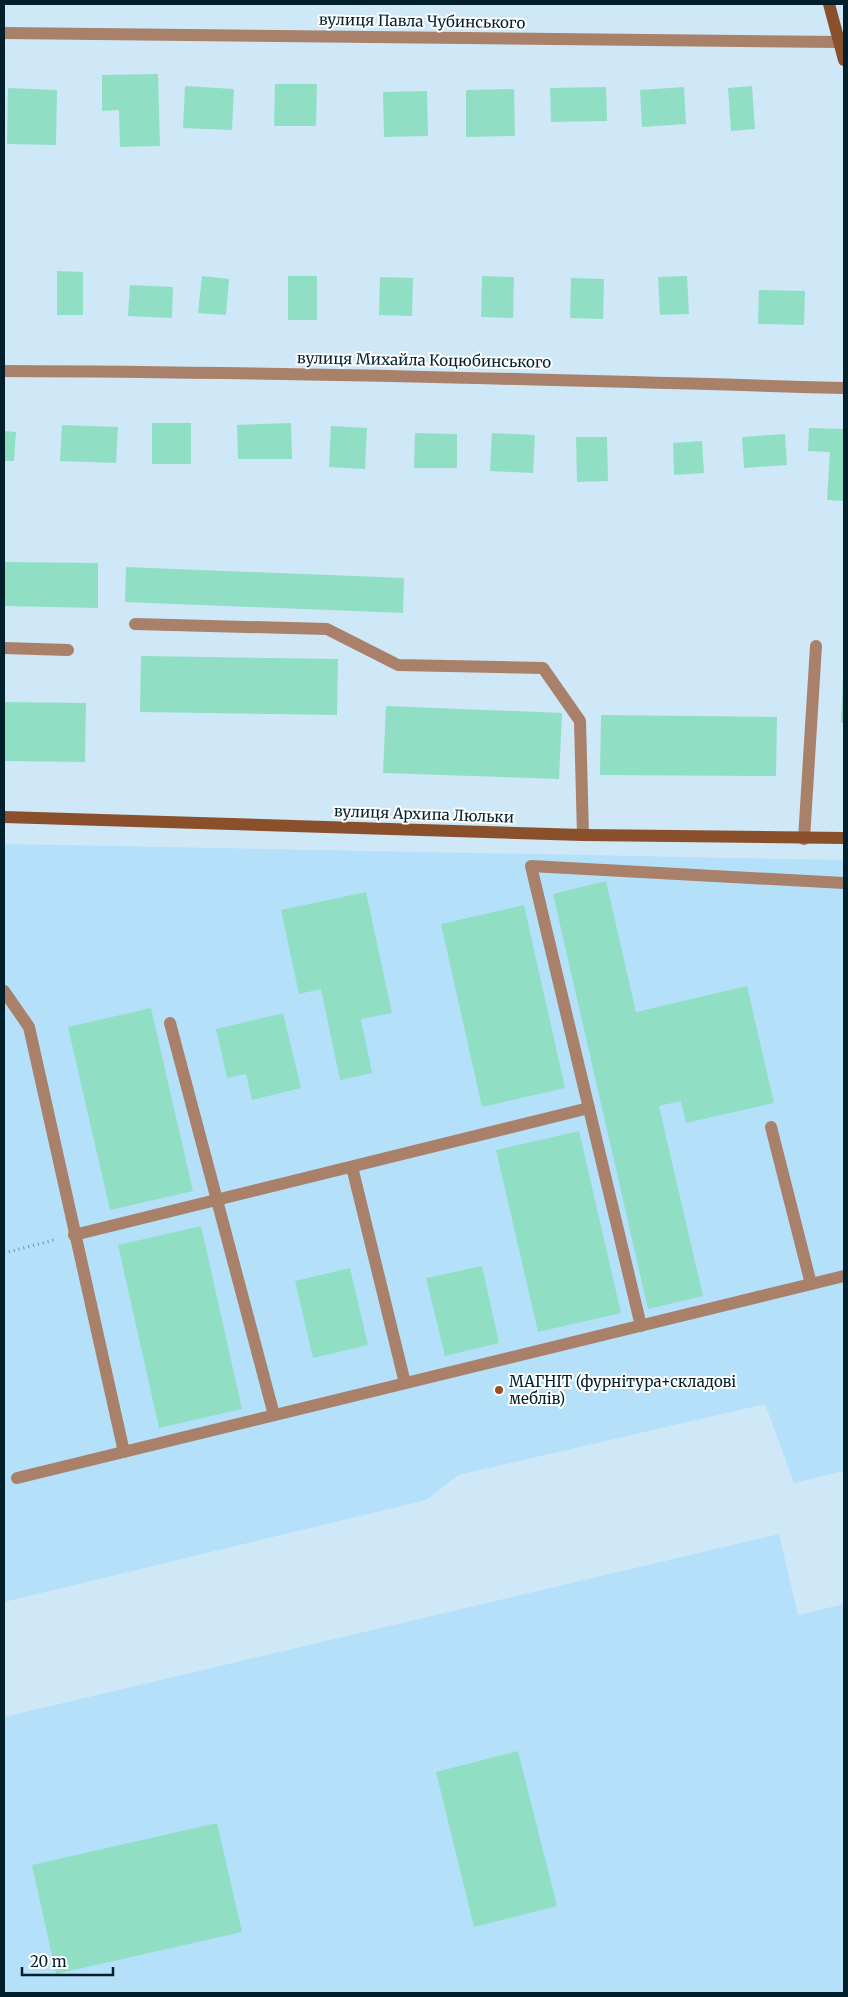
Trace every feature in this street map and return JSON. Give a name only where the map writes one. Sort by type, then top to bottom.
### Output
[{"type":"street","points":[[829,4],[844,60]]},
{"type":"street","name":"вулиця Павла Чубинського","points":[[4,33],[839,42]]},
{"type":"street","name":"вулиця Михайла Коцюбинського","points":[[4,371],[220,372],[523,378],[844,388]]},
{"type":"street","points":[[134,624],[327,629],[398,665],[544,668],[580,721],[583,835]]},
{"type":"street","points":[[804,839],[816,646]]},
{"type":"street","points":[[4,648],[68,650]]},
{"type":"street","name":"вулиця Архипа Люльки","points":[[4,817],[583,835],[844,838]]},
{"type":"street","points":[[641,1326],[531,866],[844,883]]},
{"type":"street","points":[[4,991],[29,1027],[124,1452]]},
{"type":"street","points":[[170,1023],[274,1415]]},
{"type":"street","points":[[74,1235],[589,1108]]},
{"type":"street","points":[[771,1127],[811,1284]]},
{"type":"street","points":[[352,1167],[405,1383]]},
{"type":"street","points":[[17,1478],[844,1276]]},
{"type":"path","points":[[4,1253],[74,1235]]},
{"type":"shaded area","points":[[4,844],[844,860],[844,1471],[794,1483],[765,1404],[458,1475],[426,1500],[4,1602]]},
{"type":"shaded area","points":[[779,1534],[798,1615],[844,1604],[844,1993],[4,1993],[4,1717]]},
{"type":"building","points":[[158,74],[160,146],[120,147],[119,110],[102,111],[102,75]]},
{"type":"building","points":[[275,84],[317,84],[316,126],[274,126]]},
{"type":"building","points":[[185,86],[234,89],[232,130],[183,128]]},
{"type":"building","points":[[752,86],[755,129],[731,131],[728,88]]},
{"type":"building","points":[[606,87],[607,121],[551,122],[550,88]]},
{"type":"building","points":[[684,87],[686,124],[642,127],[640,90]]},
{"type":"building","points":[[8,88],[57,90],[56,145],[7,144]]},
{"type":"building","points":[[514,89],[515,136],[466,137],[466,90]]},
{"type":"building","points":[[427,91],[428,136],[384,137],[383,92]]},
{"type":"building","points":[[57,271],[83,272],[83,315],[57,315]]},
{"type":"building","points":[[202,276],[229,279],[226,315],[198,313]]},
{"type":"building","points":[[288,276],[317,276],[317,320],[288,320]]},
{"type":"building","points":[[482,276],[514,277],[513,318],[481,317]]},
{"type":"building","points":[[687,276],[689,314],[660,315],[658,277]]},
{"type":"building","points":[[380,277],[413,278],[412,316],[379,315]]},
{"type":"building","points":[[571,278],[604,279],[603,319],[570,318]]},
{"type":"building","points":[[130,285],[173,287],[172,318],[128,316]]},
{"type":"building","points":[[759,290],[805,291],[804,325],[758,324]]},
{"type":"building","points":[[152,423],[191,423],[191,464],[152,464]]},
{"type":"building","points":[[291,423],[292,459],[238,459],[237,425]]},
{"type":"building","points":[[62,425],[118,427],[116,463],[60,461]]},
{"type":"building","points":[[331,426],[367,428],[365,469],[329,467]]},
{"type":"building","points":[[809,428],[844,429],[844,501],[827,500],[830,452],[808,451]]},
{"type":"building","points":[[4,431],[16,432],[14,461],[4,461]]},
{"type":"building","points":[[415,433],[457,434],[457,468],[414,468]]},
{"type":"building","points":[[492,433],[535,435],[533,473],[490,471]]},
{"type":"building","points":[[785,434],[787,465],[744,468],[742,437]]},
{"type":"building","points":[[576,437],[607,437],[608,481],[577,482]]},
{"type":"building","points":[[702,441],[704,473],[674,475],[673,443]]},
{"type":"building","points":[[4,562],[98,563],[98,608],[4,606]]},
{"type":"building","points":[[126,567],[404,578],[403,613],[125,602]]},
{"type":"building","points":[[141,656],[338,659],[337,715],[140,712]]},
{"type":"building","points":[[843,678],[844,723],[841,723]]},
{"type":"building","points":[[4,702],[86,703],[85,762],[4,761]]},
{"type":"building","points":[[386,706],[562,713],[559,779],[383,773]]},
{"type":"building","points":[[601,715],[777,717],[776,776],[600,775]]},
{"type":"building","points":[[606,881],[636,1012],[747,986],[774,1103],[686,1123],[681,1101],[659,1106],[703,1296],[648,1309],[553,894]]},
{"type":"building","points":[[366,892],[392,1013],[361,1019],[372,1073],[340,1080],[321,989],[299,994],[281,910]]},
{"type":"building","points":[[524,905],[565,1088],[482,1107],[441,924]]},
{"type":"building","points":[[151,1008],[193,1191],[110,1210],[68,1027]]},
{"type":"building","points":[[283,1013],[301,1088],[252,1100],[246,1074],[227,1078],[216,1029]]},
{"type":"building","points":[[579,1131],[621,1313],[538,1332],[496,1150]]},
{"type":"building","points":[[201,1226],[242,1409],[159,1428],[118,1245]]},
{"type":"building","points":[[482,1266],[499,1343],[445,1356],[426,1278]]},
{"type":"building","points":[[350,1268],[368,1345],[313,1358],[295,1281]]},
{"type":"building","points":[[518,1751],[557,1906],[474,1927],[436,1772]]},
{"type":"building","points":[[217,1823],[242,1932],[56,1974],[32,1865]]},
{"type":"place","name":"МАГНІТ (фурнітура+складові меблів)","points":[[499,1390]]}]
